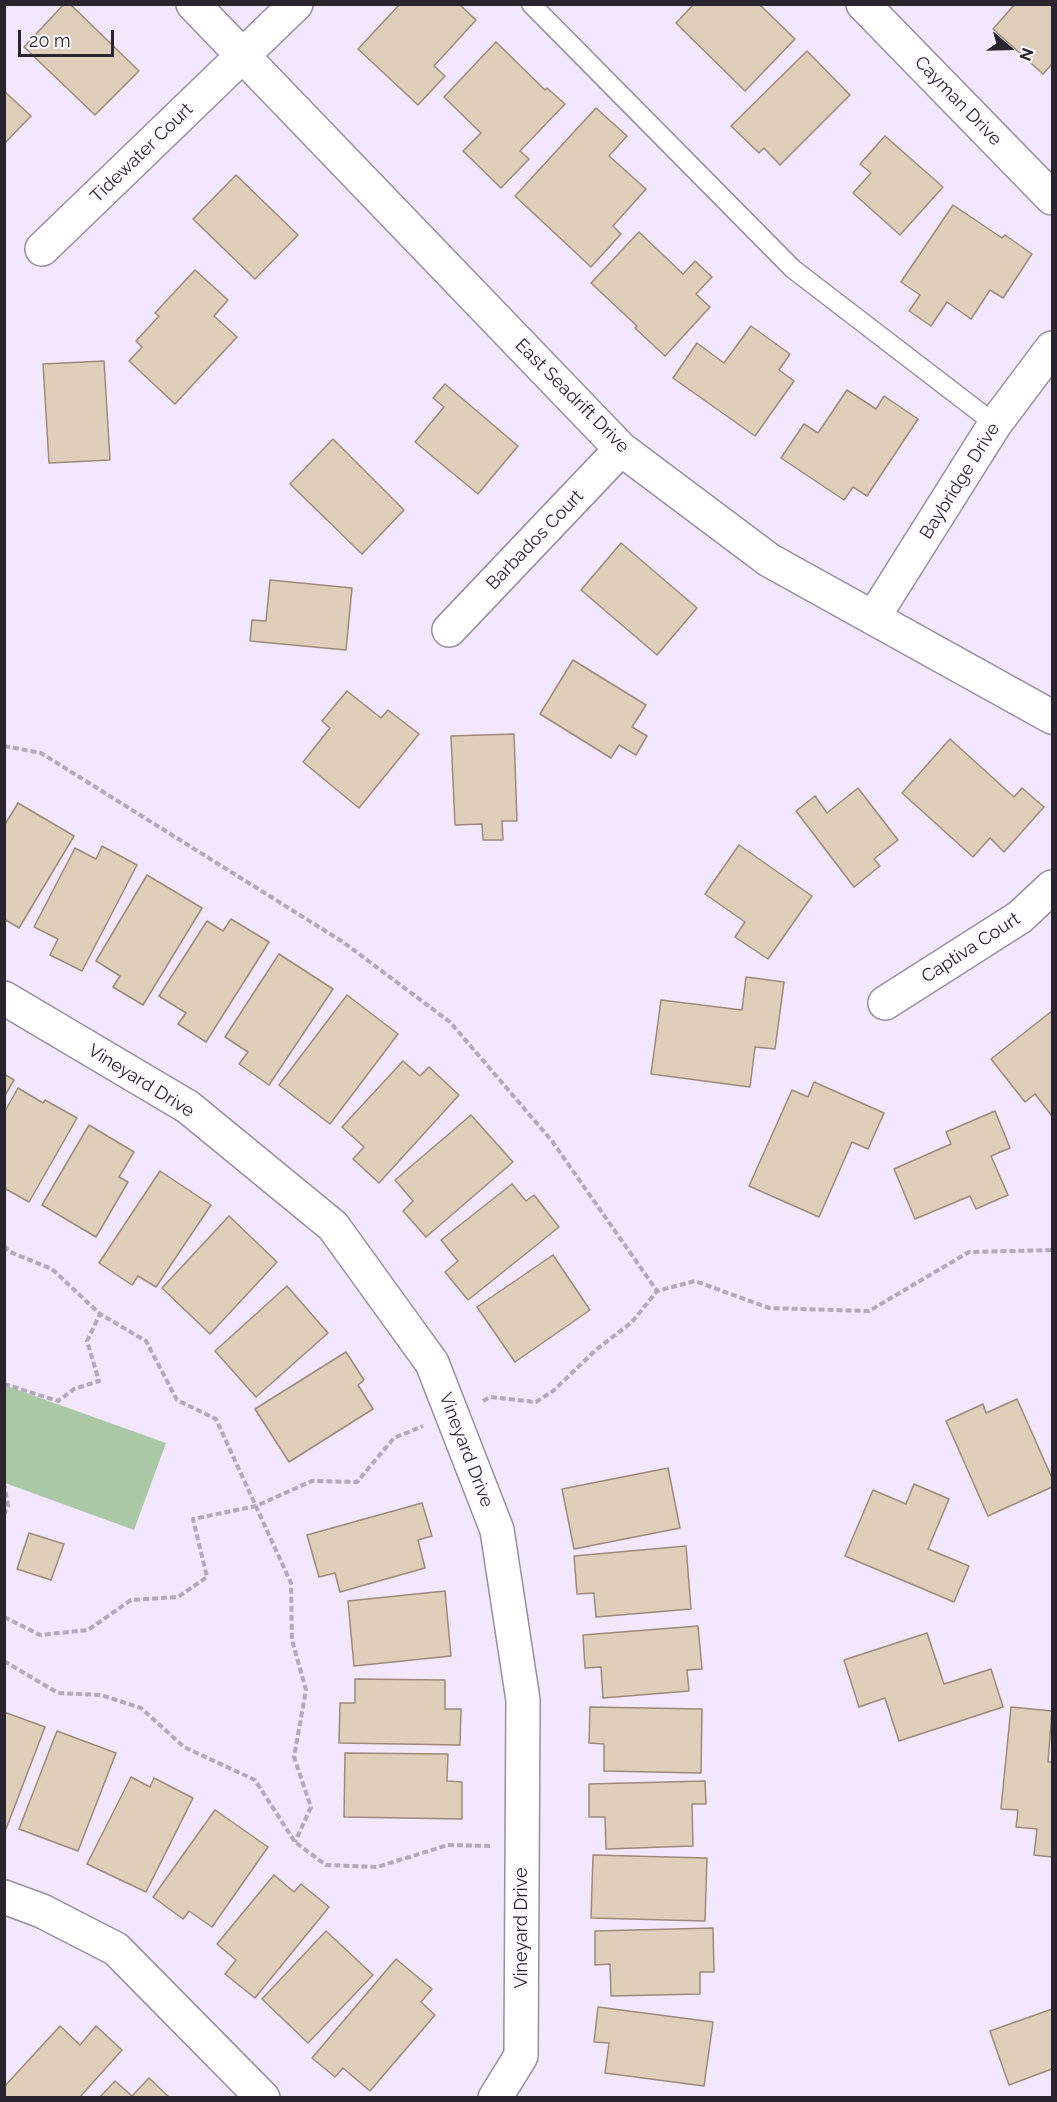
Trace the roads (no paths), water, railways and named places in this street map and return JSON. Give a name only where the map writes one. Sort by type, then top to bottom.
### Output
[{"type":"street","name":"East Seadrift Drive","points":[[193,4],[621,449],[769,560],[1053,717]]},
{"type":"street","name":"Tidewater Court","points":[[42,249],[296,4]]},
{"type":"street","name":"Cayman Drive","points":[[863,4],[1053,198]]},
{"type":"street","name":"Baybridge Drive","points":[[873,618],[995,424],[1053,348]]},
{"type":"street","name":"Barbados Court","points":[[448,630],[621,449]]},
{"type":"street","name":"Captiva Court","points":[[885,1003],[1020,918],[1053,887]]},
{"type":"street","name":"Vineyard Drive","points":[[4,998],[188,1107],[333,1226],[432,1364],[497,1530],[523,1700],[521,2056],[495,2097]]},
{"type":"street","points":[[4,1897],[42,1911],[116,1949],[263,2097]]},
{"type":"lane","points":[[531,4],[793,269],[995,424]]}]
